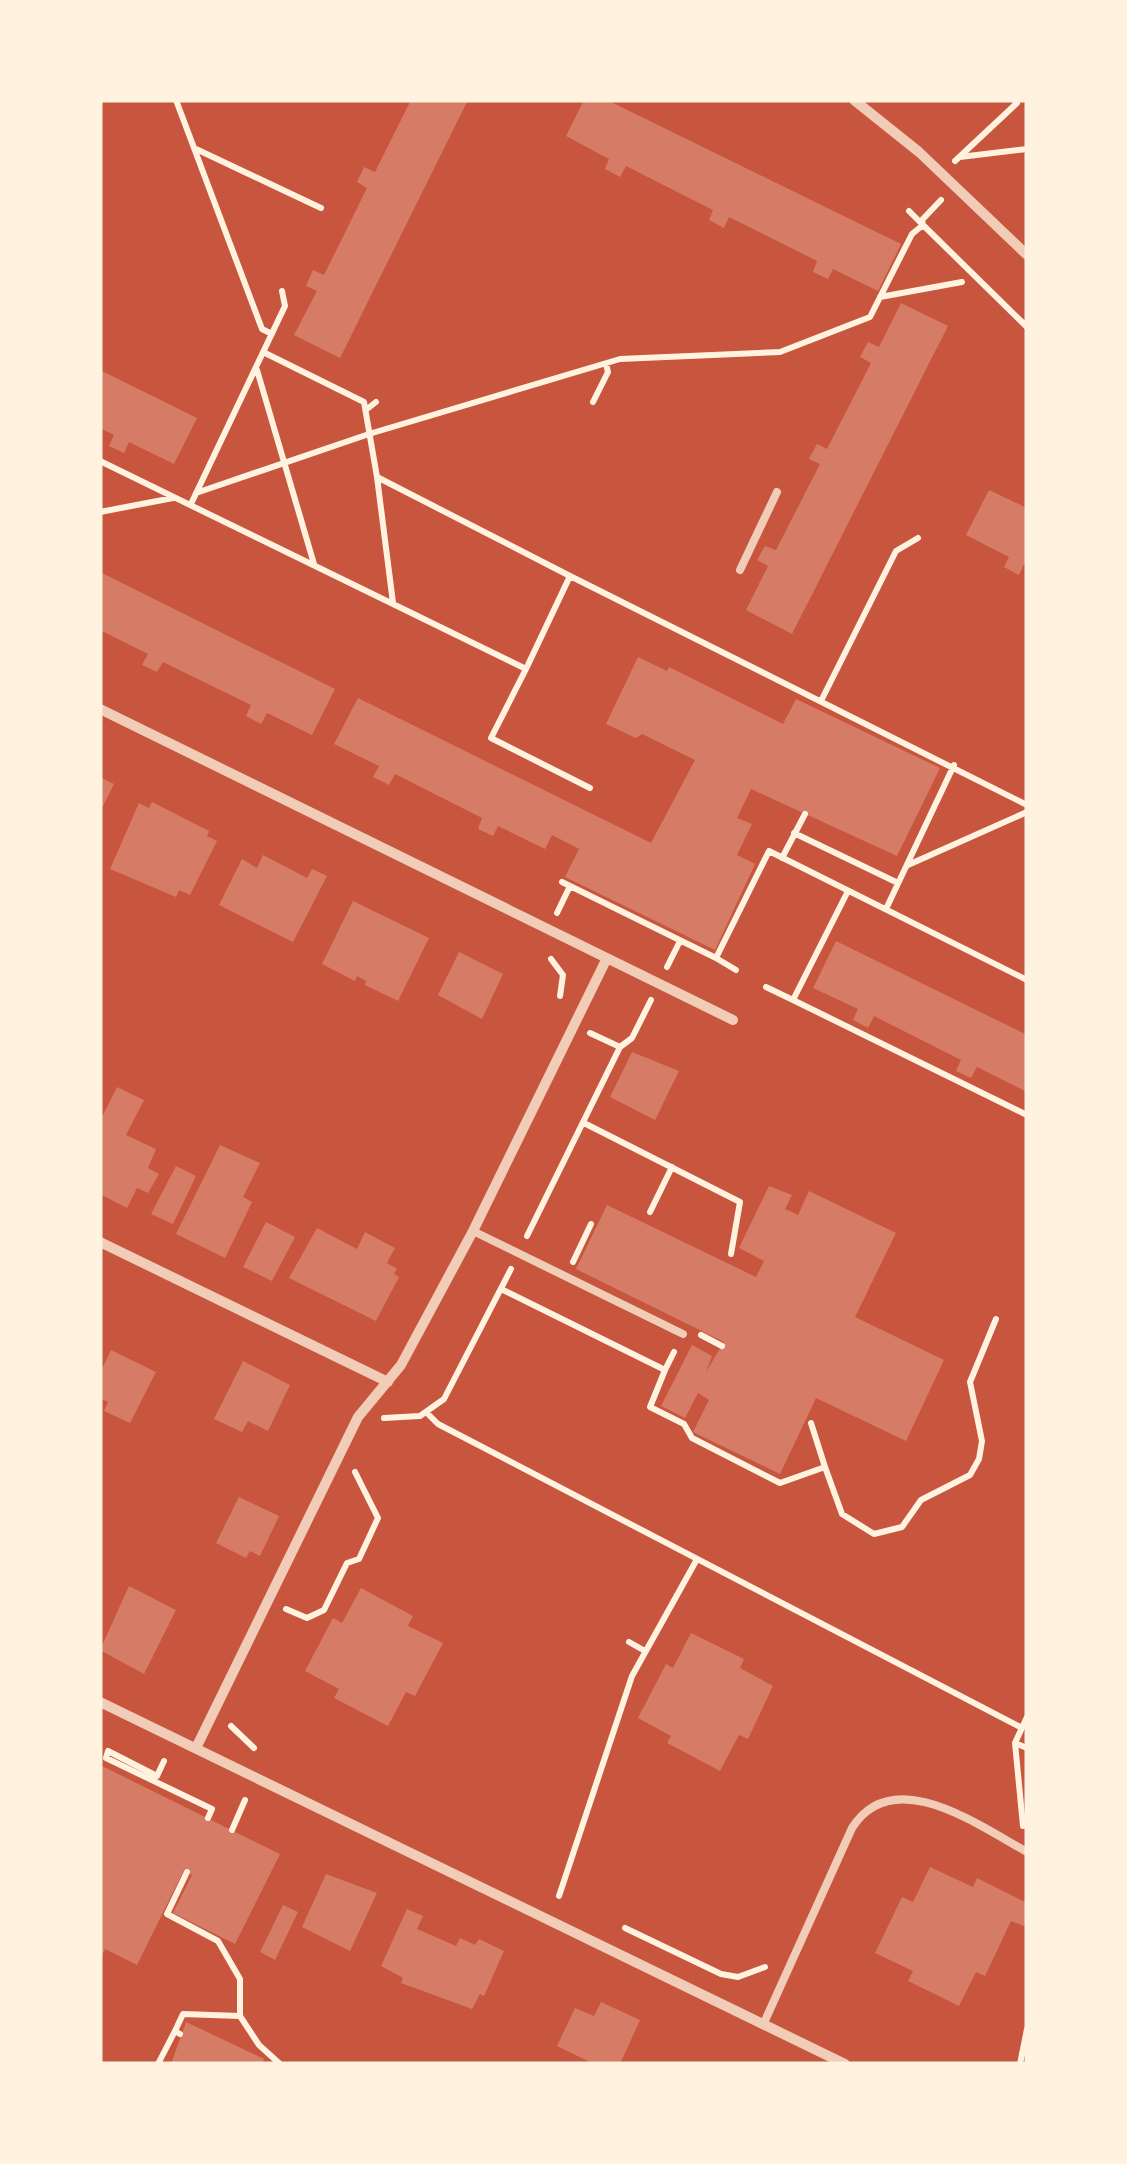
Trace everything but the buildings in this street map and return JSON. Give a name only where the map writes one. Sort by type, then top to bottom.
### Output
[{"type":"street","points":[[858,101],[919,152],[1027,254]]},
{"type":"street","points":[[100,709],[733,1020]]},
{"type":"street","points":[[196,1748],[358,1417],[401,1366],[473,1231],[606,958]]},
{"type":"street","points":[[100,1242],[388,1382]]},
{"type":"street","points":[[100,1702],[845,2064]]},
{"type":"lane","points":[[740,570],[777,492]]},
{"type":"lane","points":[[473,1231],[683,1334]]},
{"type":"lane","points":[[763,2025],[852,1828],[871,1806],[889,1798],[918,1800],[956,1813],[1027,1852]]},
{"type":"path","points":[[176,100],[262,328],[272,334]]},
{"type":"path","points":[[1014,100],[1017,103],[959,157],[1027,149]]},
{"type":"path","points":[[194,148],[321,208]]},
{"type":"path","points":[[923,225],[922,220],[942,198]]},
{"type":"path","points":[[908,212],[1027,328]]},
{"type":"path","points":[[196,493],[369,434],[620,359],[780,352],[870,316],[912,234],[923,225]]},
{"type":"path","points":[[880,296],[962,282]]},
{"type":"path","points":[[191,504],[286,306],[282,291]]},
{"type":"path","points":[[263,352],[360,398],[367,409],[392,603]]},
{"type":"path","points":[[593,402],[608,372],[606,364]]},
{"type":"path","points":[[257,368],[315,566]]},
{"type":"path","points":[[367,409],[376,402]]},
{"type":"path","points":[[100,461],[526,669]]},
{"type":"path","points":[[378,477],[954,765],[1027,808]]},
{"type":"path","points":[[100,512],[175,498]]},
{"type":"path","points":[[821,701],[896,551],[918,538]]},
{"type":"path","points":[[570,576],[491,738],[590,788]]},
{"type":"path","points":[[886,909],[954,765]]},
{"type":"path","points":[[906,865],[1027,808]]},
{"type":"path","points":[[782,858],[805,814]]},
{"type":"path","points":[[794,833],[898,883]]},
{"type":"path","points":[[716,958],[769,851],[1027,980]]},
{"type":"path","points":[[562,882],[736,970]]},
{"type":"path","points":[[793,1000],[848,890]]},
{"type":"path","points":[[549,930],[539,953],[555,960],[563,975],[556,1005]]},
{"type":"path","points":[[766,987],[1027,1115]]},
{"type":"path","points":[[376,1420],[427,1413],[451,1390],[620,1047]]},
{"type":"path","points":[[584,1123],[740,1202],[731,1254]]},
{"type":"path","points":[[650,1212],[672,1167]]},
{"type":"path","points":[[501,1289],[665,1370]]},
{"type":"path","points":[[811,1423],[842,1514],[874,1534],[902,1527],[921,1500],[970,1475],[979,1460],[982,1441],[970,1382],[996,1319]]},
{"type":"path","points":[[683,1334],[650,1408],[684,1424],[692,1438],[780,1483],[826,1468]]},
{"type":"path","points":[[427,1413],[438,1424],[1022,1728]]},
{"type":"path","points":[[280,1606],[307,1618],[324,1610],[346,1563],[359,1559],[378,1518],[352,1464]]},
{"type":"path","points":[[559,1896],[632,1676],[696,1560]]},
{"type":"path","points":[[628,1642],[645,1650]]},
{"type":"path","points":[[230,1712],[238,1736],[269,1756]]},
{"type":"path","points":[[1024,1833],[1014,1773],[1015,1743],[1027,1717]]},
{"type":"path","points":[[1015,1743],[1027,1748]]},
{"type":"path","points":[[164,1761],[157,1776],[108,1751],[106,1758],[212,1809],[208,1818]]},
{"type":"path","points":[[232,1830],[245,1800]]},
{"type":"path","points":[[187,1872],[167,1914],[218,1941],[240,1979],[240,2016],[259,2045],[280,2064]]},
{"type":"path","points":[[542,1888],[577,1905]]},
{"type":"path","points":[[613,1922],[721,1974],[738,1977],[761,1970],[780,1949],[795,1956]]},
{"type":"path","points":[[158,2064],[177,2033],[183,2014],[240,2016]]},
{"type":"path","points":[[1020,2064],[1027,2028]]}]
